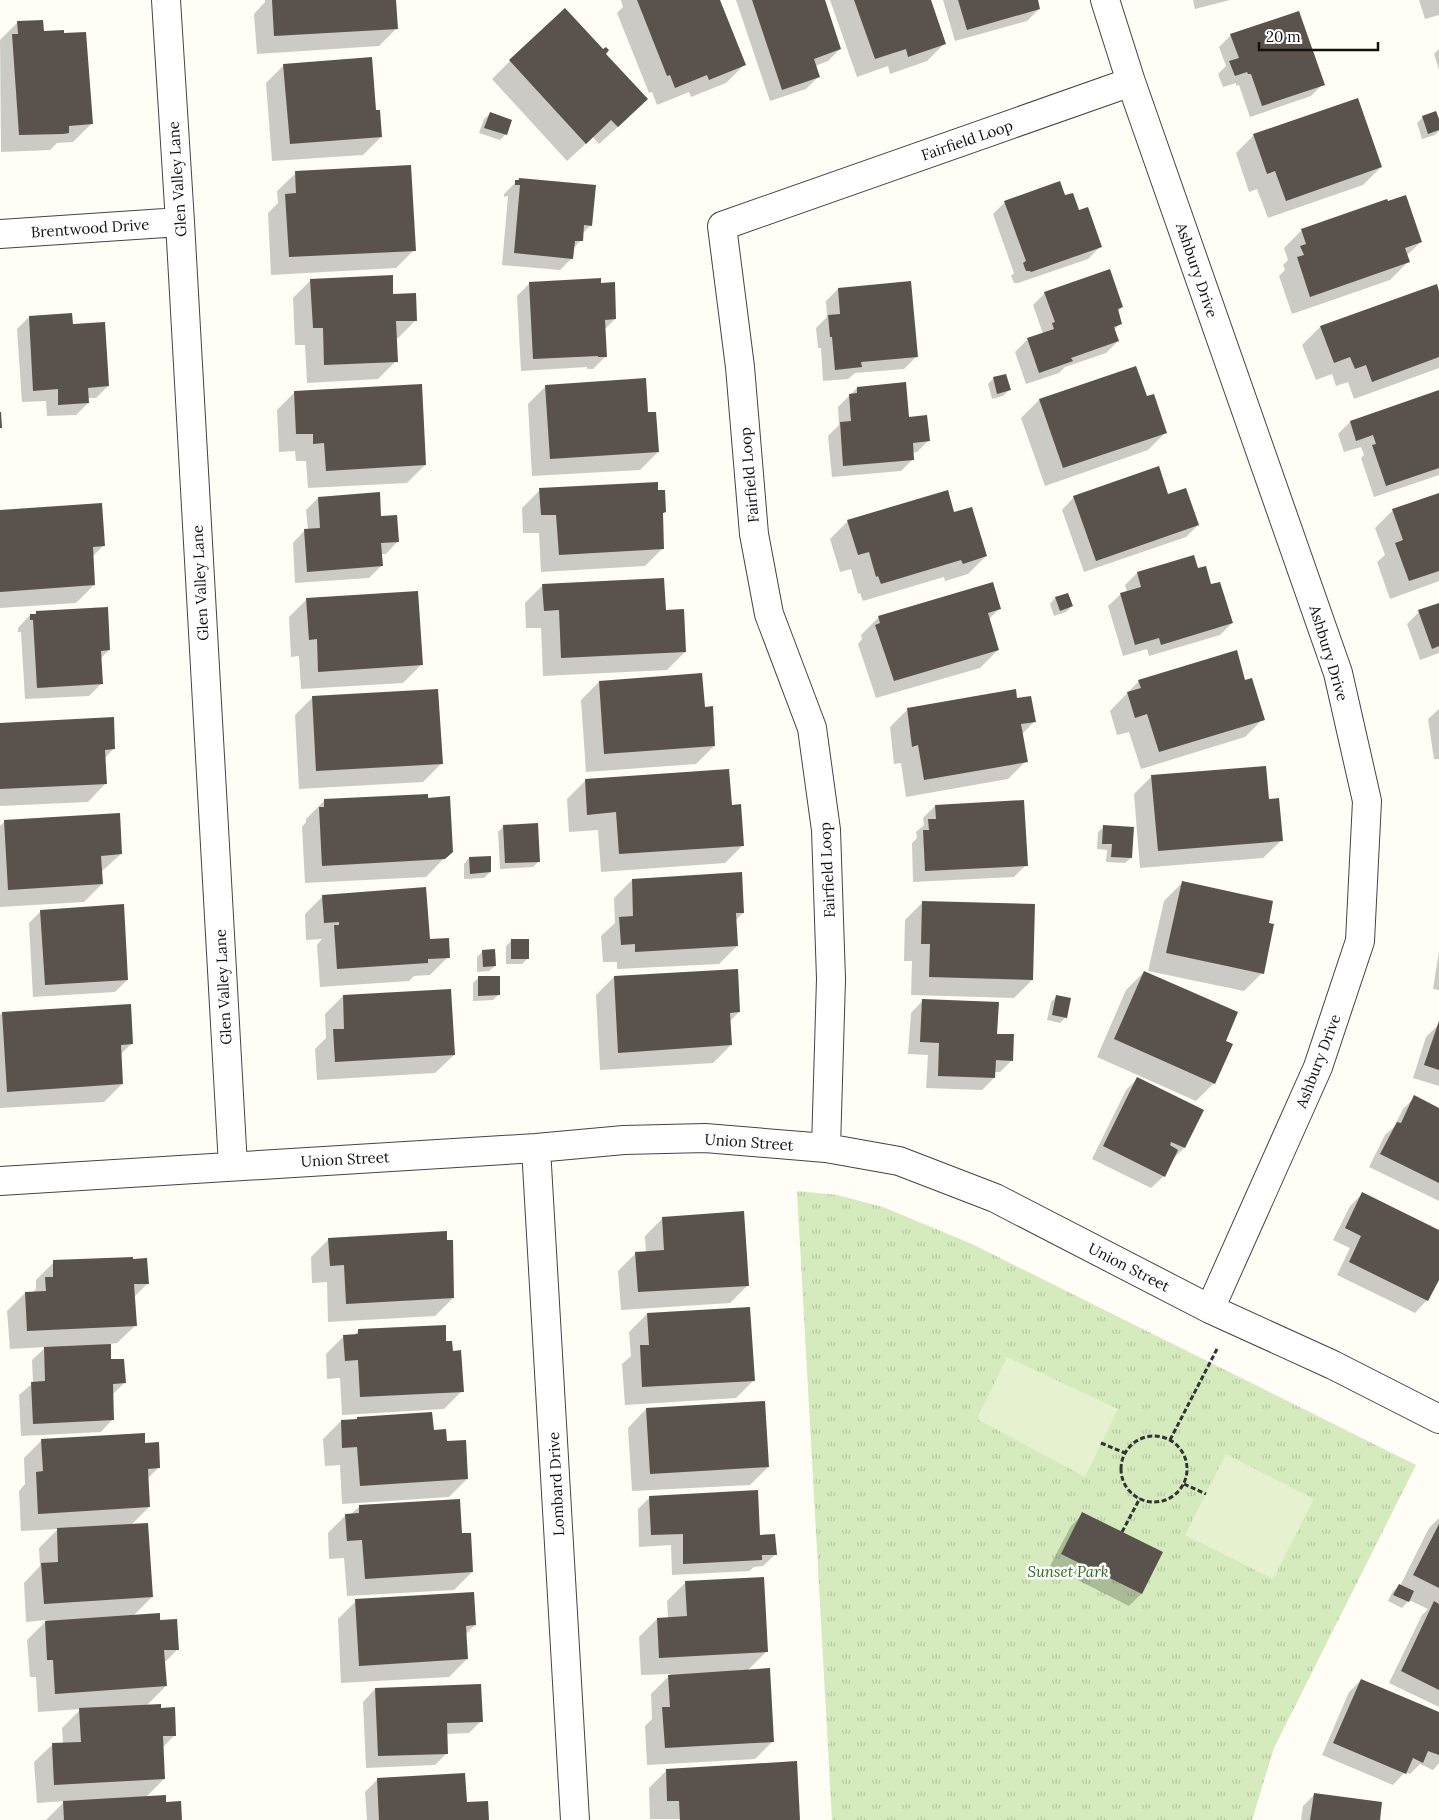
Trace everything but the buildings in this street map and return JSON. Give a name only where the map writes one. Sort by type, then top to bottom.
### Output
[{"type":"street","name":"Glen Valley Lane","points":[[166,0],[233,1166]]},
{"type":"street","name":"Ashbury Drive","points":[[1105,0],[1131,82],[1338,673],[1367,800],[1360,941],[1318,1067],[1221,1314]]},
{"type":"street","name":"Fairfield Loop","points":[[826,1148],[831,979],[826,830],[812,728],[769,614],[754,534],[740,367],[722,226],[1131,82]]},
{"type":"street","name":"Brentwood Drive","points":[[0,234],[180,222]]},
{"type":"street","name":"Union Street","points":[[0,1181],[536,1148],[624,1140],[705,1138],[826,1148],[899,1161],[995,1198],[1221,1314],[1333,1364],[1439,1419]]},
{"type":"street","name":"Lombard Drive","points":[[536,1148],[575,1820]]},
{"type":"path","points":[[1170,1440],[1221,1314]]},
{"type":"path","points":[[1158,1436],[1170,1440],[1181,1449],[1187,1461],[1187,1474],[1184,1484],[1175,1495],[1165,1500],[1153,1502],[1140,1498],[1129,1491],[1123,1480],[1121,1466],[1125,1453],[1133,1443],[1145,1437],[1158,1436]]},
{"type":"path","points":[[1101,1443],[1125,1453]]},
{"type":"path","points":[[1184,1484],[1206,1494]]},
{"type":"path","points":[[1122,1532],[1140,1498]]},
{"type":"green space","name":"Sunset Park","points":[[797,1191],[837,1195],[883,1207],[972,1244],[1416,1465],[1274,1748],[1252,1820],[832,1820]]},
{"type":"green space","points":[[1007,1357],[1118,1409],[1085,1477],[977,1419]]},
{"type":"green space","points":[[1226,1454],[1314,1499],[1273,1579],[1185,1535]]}]
